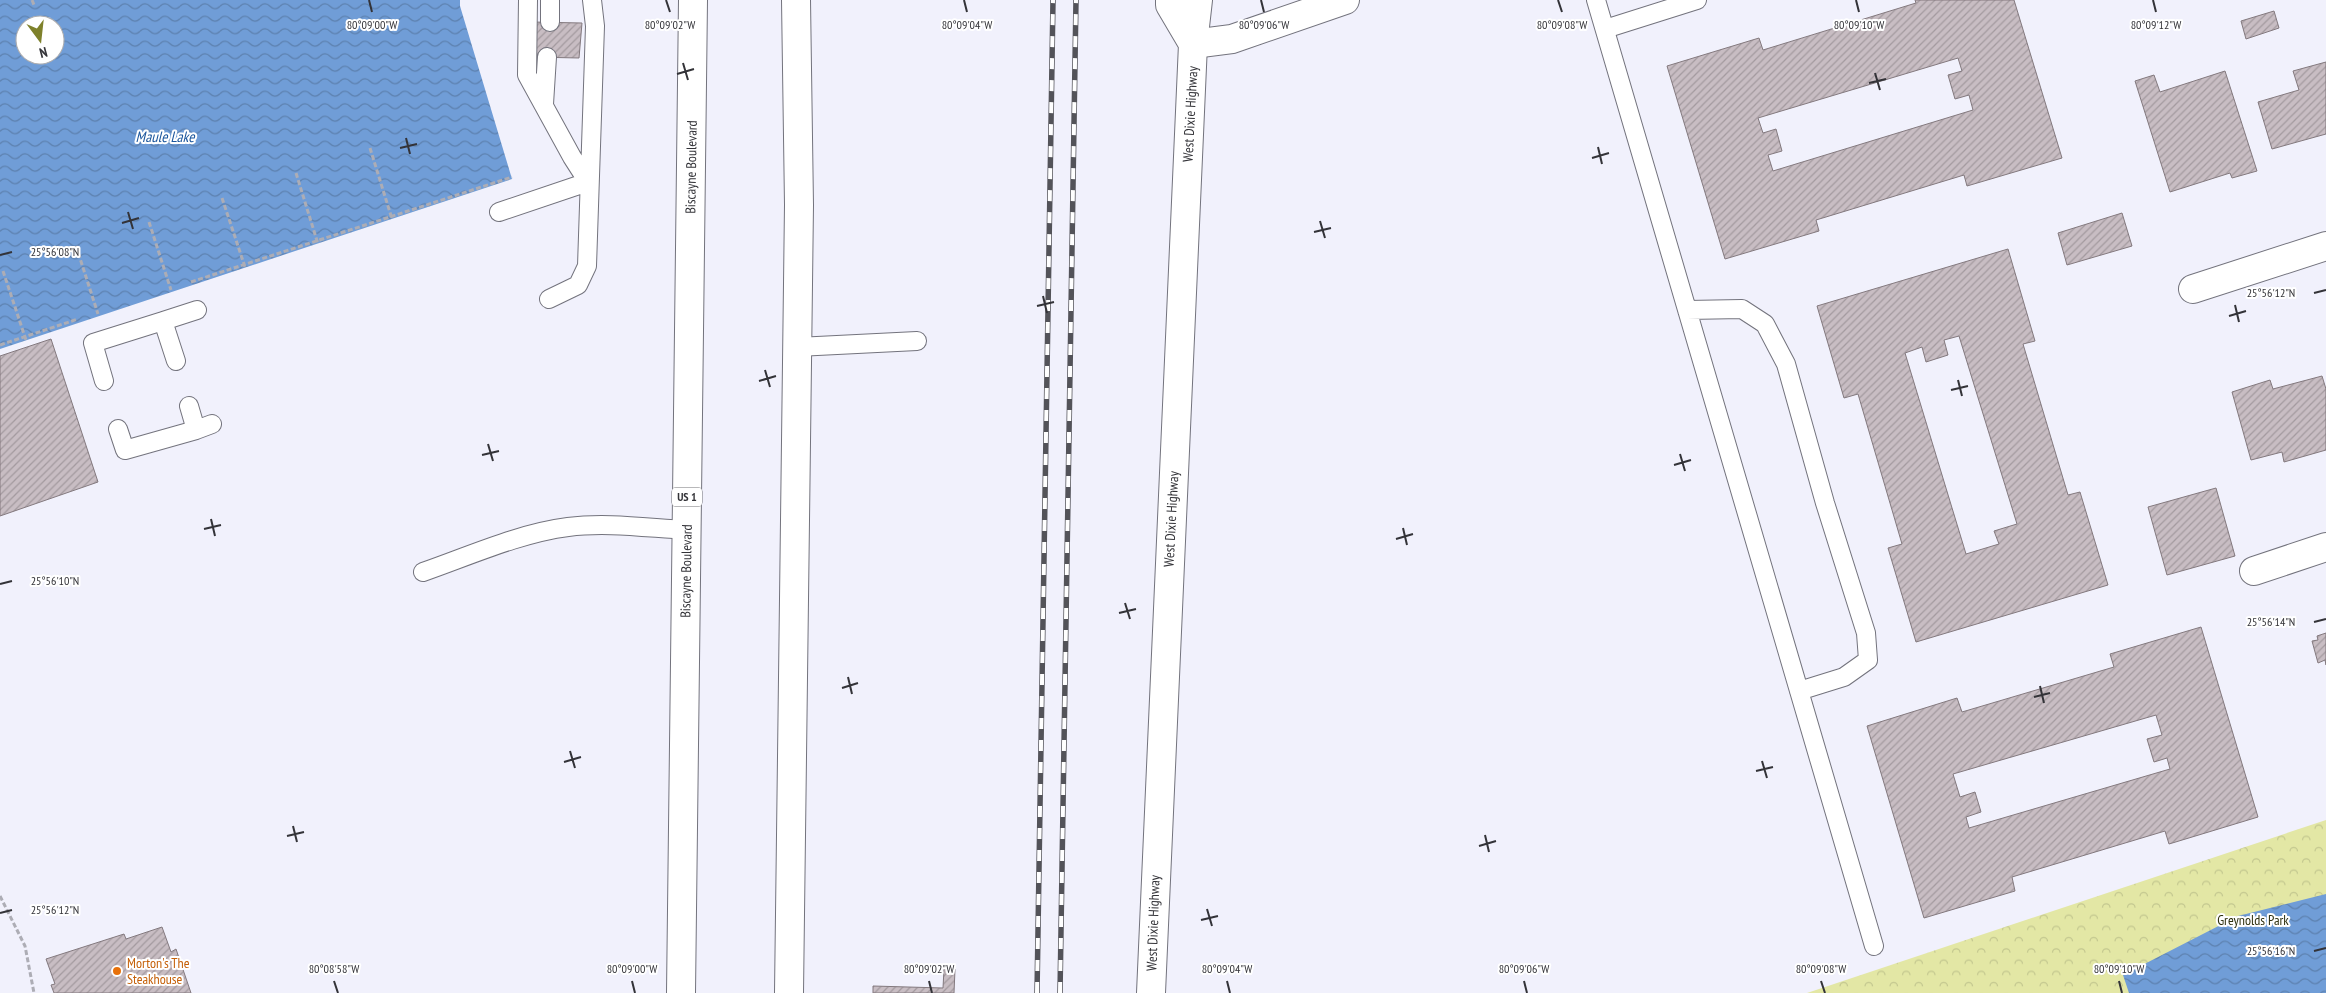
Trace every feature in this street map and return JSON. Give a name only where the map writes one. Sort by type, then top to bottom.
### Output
[{"type":"main road","name":"Biscayne Boulevard","points":[[681,993],[693,0]]},
{"type":"main road","points":[[789,993],[798,347],[796,0]]},
{"type":"main road","points":[[1170,0],[1170,5],[1193,44],[1232,39],[1345,0]]},
{"type":"main road","name":"West Dixie Highway","points":[[1151,993],[1193,44],[1198,0]]},
{"type":"main road","points":[[2193,289],[2326,246]]},
{"type":"main road","points":[[2254,571],[2326,546]]},
{"type":"lane","points":[[528,0],[527,75],[572,157],[588,182]]},
{"type":"lane","points":[[550,0],[550,22]]},
{"type":"lane","points":[[548,299],[578,285],[587,266],[588,182],[595,26],[592,0]]},
{"type":"lane","points":[[1596,0],[1874,946]]},
{"type":"lane","points":[[1605,29],[1697,0]]},
{"type":"lane","points":[[544,104],[547,58]]},
{"type":"lane","points":[[499,212],[588,182]]},
{"type":"lane","points":[[1687,310],[1742,309],[1766,324],[1786,364],[1825,503],[1866,633],[1868,660],[1844,677],[1799,690]]},
{"type":"lane","points":[[104,381],[93,343],[197,310]]},
{"type":"lane","points":[[163,322],[176,361]]},
{"type":"lane","points":[[798,347],[917,341]]},
{"type":"lane","points":[[118,429],[124,450],[204,427],[189,406]]},
{"type":"lane","points":[[422,572],[531,535],[568,527],[606,526],[686,530]]},
{"type":"path","points":[[32,0],[34,5]]},
{"type":"path","points":[[370,148],[391,218]]},
{"type":"path","points":[[296,173],[318,242]]},
{"type":"path","points":[[190,282],[391,218],[512,176]]},
{"type":"path","points":[[222,198],[245,266]]},
{"type":"path","points":[[149,222],[172,290],[162,291]]},
{"type":"path","points":[[76,246],[98,314]]},
{"type":"path","points":[[3,271],[25,338]]},
{"type":"path","points":[[89,315],[98,314],[107,309]]},
{"type":"path","points":[[0,345],[80,318]]},
{"type":"path","points":[[0,896],[26,946],[34,993]]},
{"type":"green space","name":"Greynolds Park","points":[[2326,820],[2326,993],[1807,993]]},
{"type":"water","name":"Maule Lake","points":[[0,0],[460,0],[460,6],[512,179],[0,349]]},
{"type":"water","points":[[2326,894],[2326,993],[2129,993],[2123,975],[2238,916]]},
{"type":"building","points":[[1915,0],[2014,0],[2062,158],[1967,186],[1964,175],[1816,220],[1819,231],[1725,259],[1667,66],[1759,38],[1763,50],[1916,3]],"holes":[[[1958,58],[1962,71],[1948,75],[1955,99],[1969,95],[1973,110],[1773,171],[1768,155],[1782,151],[1776,129],[1763,133],[1758,118]]]},
{"type":"building","points":[[2274,11],[2279,28],[2246,39],[2241,21]]},
{"type":"building","points":[[533,22],[582,23],[579,58],[532,57]]},
{"type":"building","points":[[2326,62],[2326,134],[2272,149],[2258,102],[2299,90],[2293,71]]},
{"type":"building","points":[[2225,71],[2257,171],[2232,178],[2230,173],[2170,192],[2135,81],[2154,75],[2160,92]]},
{"type":"building","points":[[2122,213],[2132,246],[2067,265],[2058,233]]},
{"type":"building","points":[[2008,249],[2035,341],[2023,344],[2068,495],[2080,492],[2108,585],[1916,642],[1888,548],[1902,544],[1858,394],[1844,398],[1817,306]],"holes":[[[1959,336],[2017,524],[1994,531],[1999,544],[1966,554],[1905,353],[1922,347],[1926,362],[1948,355],[1944,340]]]},
{"type":"building","points":[[51,339],[98,482],[0,516],[0,356]]},
{"type":"building","points":[[2322,376],[2326,389],[2326,450],[2284,462],[2282,452],[2251,460],[2232,392],[2270,380],[2273,389]]},
{"type":"building","points":[[2216,488],[2235,556],[2167,575],[2148,507]]},
{"type":"building","points":[[2201,627],[2258,817],[2169,844],[2165,831],[2012,877],[2015,891],[1924,918],[1867,726],[1957,698],[1962,712],[2114,667],[2110,654]],"holes":[[[2156,715],[2162,735],[2147,739],[2154,762],[2167,758],[2170,769],[1969,828],[1966,817],[1981,812],[1975,792],[1960,797],[1953,774]]]},
{"type":"building","points":[[2326,633],[2326,665],[2325,660],[2318,663],[2312,641],[2318,640],[2317,636]]},
{"type":"building","name":"Morton's The Steakhouse","points":[[162,927],[171,952],[176,949],[191,993],[54,993],[51,985],[55,984],[46,959],[124,934],[126,939]]},
{"type":"building","points":[[944,969],[955,969],[954,993],[873,993],[873,986],[943,988]]},
{"type":"railway","points":[[1037,993],[1053,0]]},
{"type":"railway","points":[[1060,993],[1076,0]]},
{"type":"place","name":"Morton's The Steakhouse","points":[[117,971]]}]
